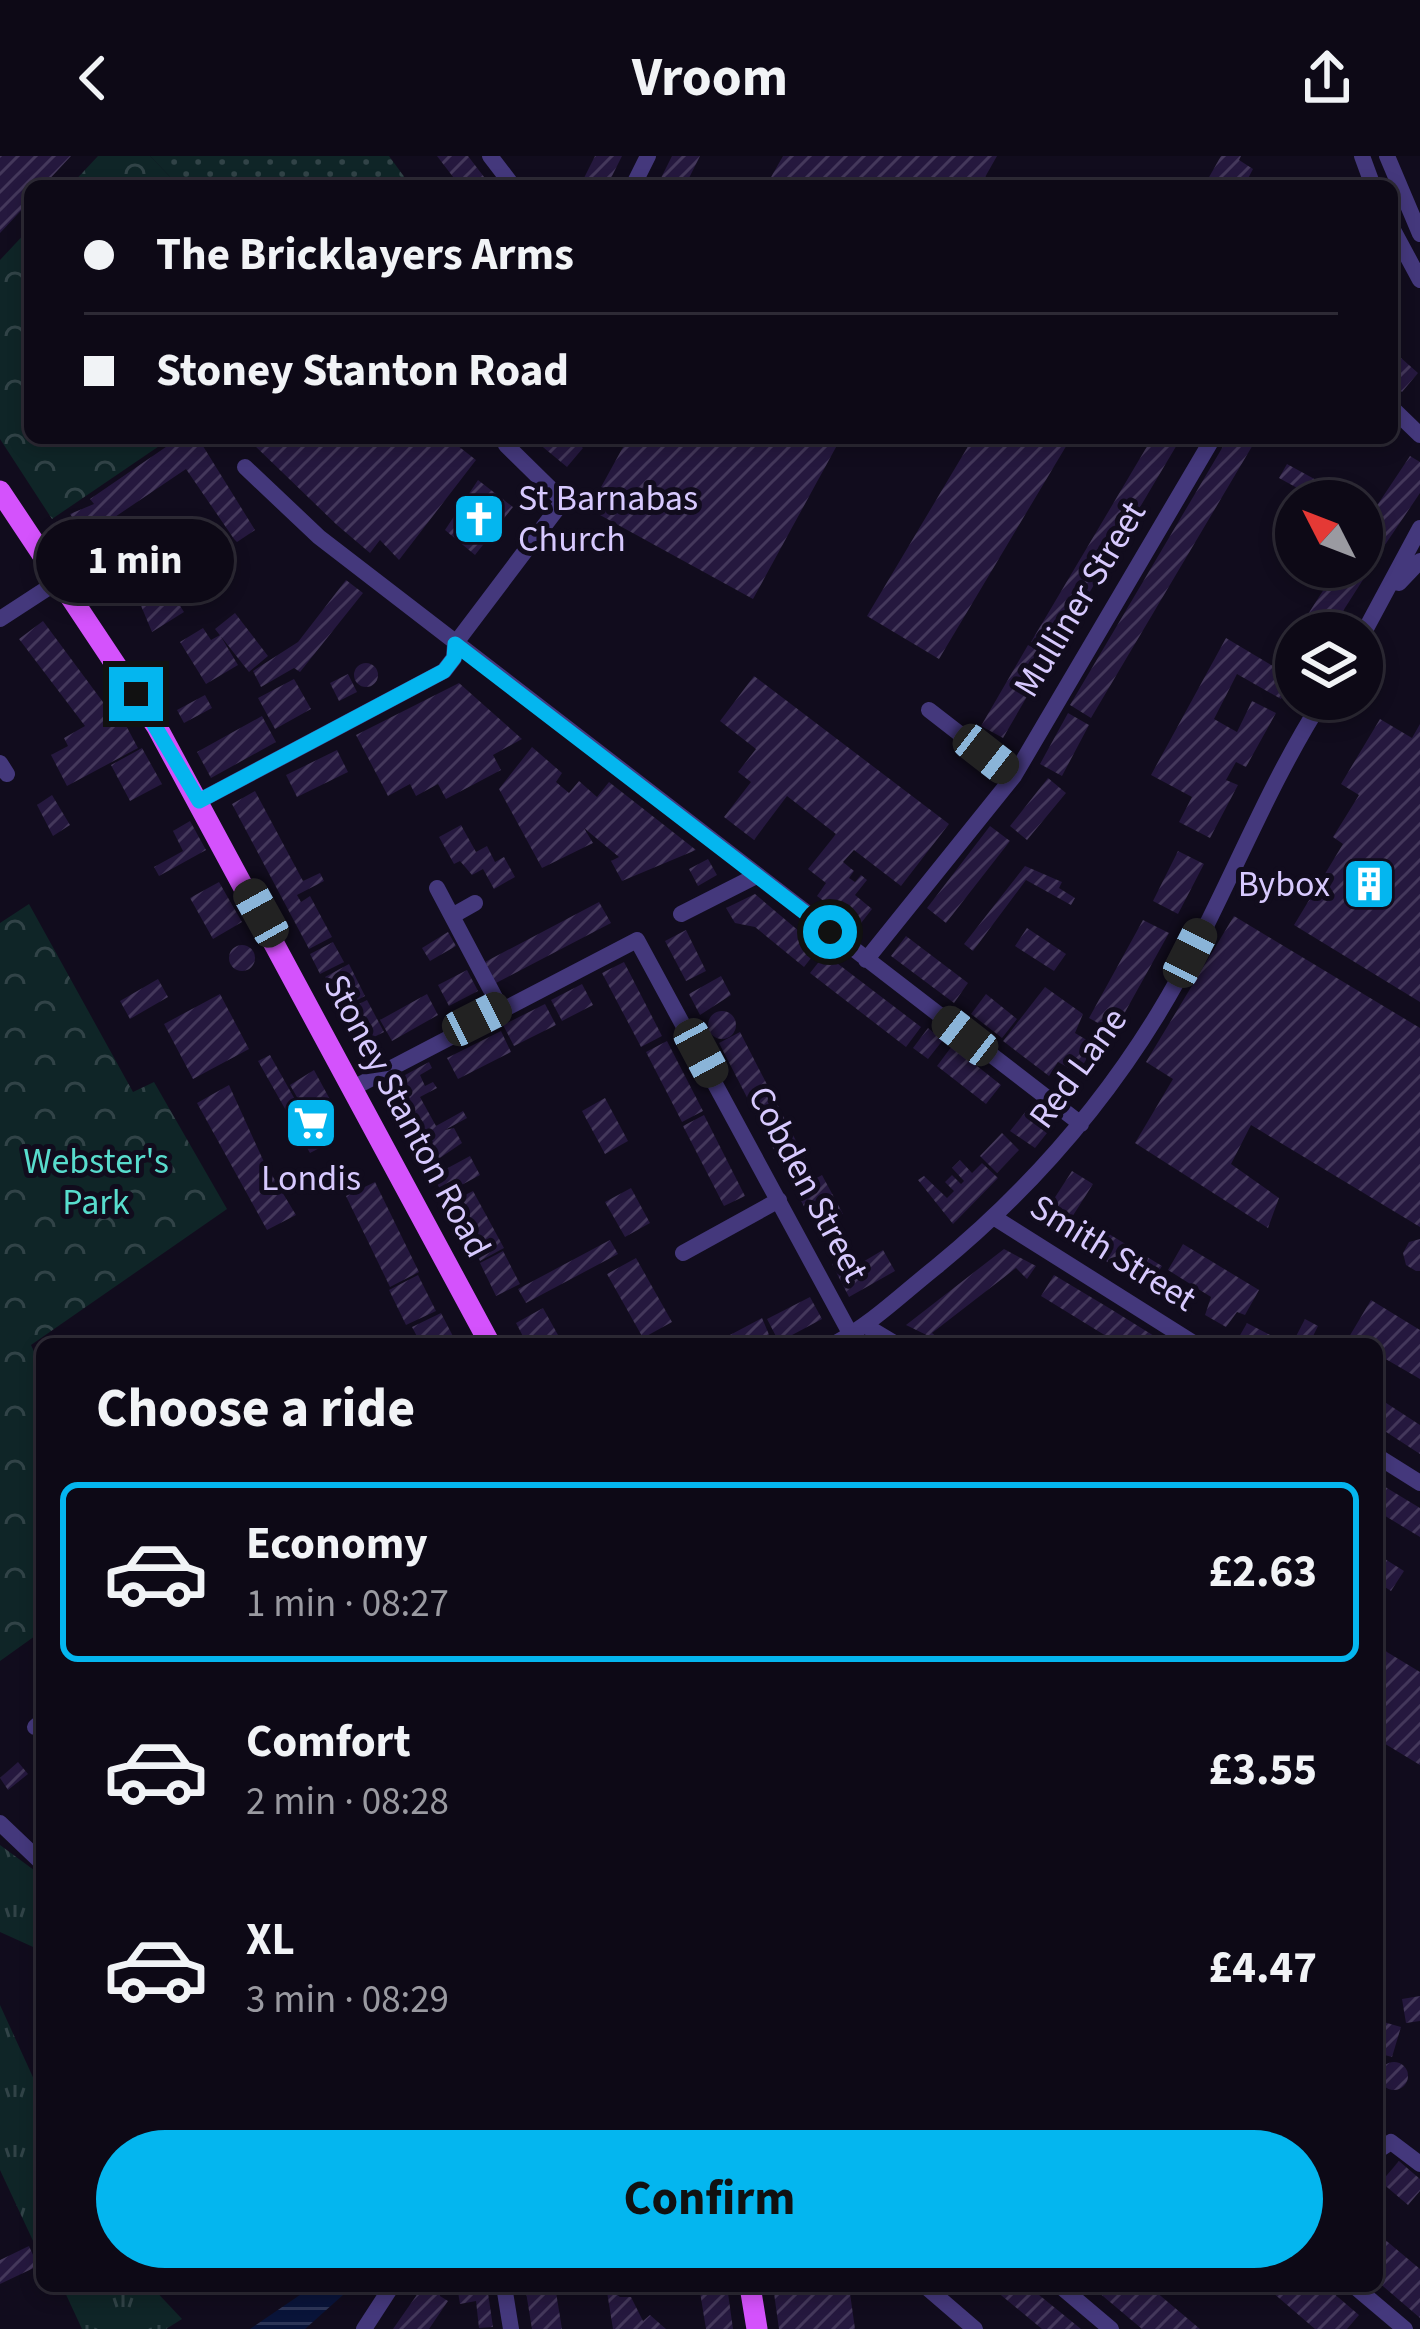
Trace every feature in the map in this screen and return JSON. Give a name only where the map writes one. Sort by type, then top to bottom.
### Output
[{"type":"main road","name":"Stoney Stanton Road","points":[[0,491],[157,727],[487,1338]]},
{"type":"main road","points":[[751,2292],[757,2329]]},
{"type":"street","points":[[490,156],[508,180]]},
{"type":"street","points":[[1398,182],[1420,234]]},
{"type":"street","points":[[1398,239],[1420,280]]},
{"type":"street","points":[[199,801],[444,671],[454,658],[455,644],[563,501],[506,444]]},
{"type":"street","name":"Mulliner Street","points":[[866,960],[1013,776],[1209,444]]},
{"type":"street","points":[[245,467],[319,537],[455,644],[1082,1124]]},
{"type":"street","points":[[1377,612],[1420,528]]},
{"type":"street","points":[[1386,597],[1420,561]]},
{"type":"street","points":[[0,619],[59,580]]},
{"type":"street","points":[[929,710],[1013,776]]},
{"type":"street","name":"Red Lane","points":[[850,1335],[995,1218],[1082,1124],[1158,1013],[1311,720]]},
{"type":"street","points":[[681,914],[758,875]]},
{"type":"street","points":[[355,1087],[500,1007],[437,888]]},
{"type":"street","points":[[452,916],[475,903]]},
{"type":"street","name":"Cobden Street","points":[[500,1007],[637,940],[850,1335]]},
{"type":"street","points":[[683,1252],[779,1199]]},
{"type":"street","name":"Smith Street","points":[[995,1218],[1185,1338]]},
{"type":"street","points":[[1383,1460],[1420,1483]]},
{"type":"street","points":[[0,1823],[36,1857]]},
{"type":"street","points":[[1383,2147],[1391,2142],[1420,2164]]},
{"type":"street","points":[[364,2329],[388,2292]]},
{"type":"street","points":[[505,2292],[511,2329]]},
{"type":"street","points":[[932,2292],[975,2329]]},
{"type":"street","points":[[1067,2292],[1111,2329]]},
{"type":"street","points":[[1361,2292],[1405,2329]]},
{"type":"green space","points":[[98,156],[150,156],[173,180],[76,180]]},
{"type":"green space","points":[[150,156],[389,156],[407,180],[173,180]]},
{"type":"green space","points":[[24,234],[24,444],[162,444],[52,519],[0,439],[0,260]]},
{"type":"green space","name":"Webster's Park","points":[[29,904],[133,1092],[154,1082],[227,1209],[31,1345],[36,1356],[36,1635],[0,1661],[0,923]]},
{"type":"green space","points":[[0,1845],[36,1872],[36,1948],[0,1932]]},
{"type":"green space","points":[[0,2005],[36,2084],[36,2247],[0,2170]]},
{"type":"green space","points":[[65,2292],[157,2292],[182,2319],[166,2329],[82,2329]]},
{"type":"water","points":[[304,2292],[346,2292],[305,2329],[250,2329]]},
{"type":"building","points":[[0,156],[71,156],[49,180],[24,180],[24,207],[0,233]]},
{"type":"building","points":[[437,156],[468,156],[486,180],[455,180]]},
{"type":"building","points":[[595,156],[622,156],[610,180],[583,180]]},
{"type":"building","points":[[672,156],[700,156],[688,180],[660,180]]},
{"type":"building","points":[[783,156],[997,156],[983,180],[769,180]]},
{"type":"building","points":[[1221,156],[1241,156],[1239,160],[1253,169],[1247,180],[1207,180]]},
{"type":"building","points":[[1398,355],[1418,373],[1402,392],[1398,388]]},
{"type":"building","points":[[170,444],[202,444],[255,530],[237,542],[186,469],[106,523],[104,528],[117,548],[100,559],[70,514],[94,504],[90,499]]},
{"type":"building","points":[[456,444],[476,460],[399,560],[380,540],[370,553],[254,445]]},
{"type":"building","points":[[539,444],[578,444],[583,448],[567,467]]},
{"type":"building","points":[[625,444],[838,444],[753,599],[589,509]]},
{"type":"building","points":[[969,444],[1067,444],[939,659],[867,616]]},
{"type":"building","points":[[1148,444],[1177,444],[1053,654],[1031,642]]},
{"type":"building","points":[[1224,444],[1253,444],[1091,718],[1070,705]]},
{"type":"building","points":[[1410,456],[1420,462],[1420,493],[1383,548],[1383,496]]},
{"type":"building","points":[[1287,464],[1316,480],[1283,480],[1279,478]]},
{"type":"building","name":"St Barnabas Church","points":[[478,480],[513,507],[475,555],[445,530]]},
{"type":"building","points":[[151,560],[184,612],[152,632],[139,601],[135,604],[120,579]]},
{"type":"building","points":[[346,580],[363,593],[300,672],[294,668],[261,687],[253,671],[298,642]]},
{"type":"building","points":[[1325,588],[1358,588],[1342,612],[1309,612]]},
{"type":"building","points":[[235,613],[268,656],[249,672],[215,629]]},
{"type":"building","points":[[43,621],[117,721],[122,718],[138,748],[67,786],[51,755],[68,746],[64,738],[85,726],[19,639]]},
{"type":"building","points":[[203,628],[211,640],[220,635],[238,665],[206,684],[180,642]]},
{"type":"building","points":[[1226,638],[1275,667],[1275,696],[1237,674],[1214,719],[1237,732],[1252,701],[1275,712],[1246,767],[1236,762],[1226,780],[1238,785],[1210,838],[1179,822],[1192,797],[1151,775]]},
{"type":"building","points":[[1028,645],[1050,657],[1003,738],[981,726]]},
{"type":"building","points":[[366,663],[378,675],[366,687],[354,675]]},
{"type":"building","points":[[348,674],[357,692],[339,701],[330,683]]},
{"type":"building","points":[[754,676],[949,824],[901,886],[854,850],[843,862],[854,871],[849,878],[855,882],[861,875],[867,880],[855,895],[872,909],[858,927],[817,896],[826,883],[808,869],[836,834],[787,796],[754,840],[724,817],[751,782],[738,772],[756,749],[720,721]]},
{"type":"building","points":[[294,679],[311,709],[275,729],[258,698]]},
{"type":"building","points":[[459,683],[522,739],[493,755],[501,770],[446,799],[438,784],[416,796],[410,784],[388,796],[356,735]]},
{"type":"building","points":[[205,695],[212,708],[184,723],[177,710]]},
{"type":"building","points":[[1068,713],[1089,725],[1062,776],[1040,764]]},
{"type":"building","points":[[262,716],[276,742],[211,778],[197,752]]},
{"type":"building","name":"Bybox","points":[[1379,720],[1412,738],[1420,724],[1420,1002],[1294,925],[1343,844],[1333,837],[1359,795],[1341,784]]},
{"type":"building","points":[[532,747],[562,773],[556,782],[569,793],[579,781],[597,797],[609,782],[696,850],[622,881],[611,861],[619,857],[584,828],[593,843],[542,868],[499,789]]},
{"type":"building","points":[[142,748],[162,784],[130,801],[111,765]]},
{"type":"building","points":[[337,750],[348,772],[297,797],[286,775]]},
{"type":"building","points":[[1048,778],[1066,793],[1027,840],[1010,826]]},
{"type":"building","points":[[255,791],[303,881],[320,873],[324,881],[297,895],[301,902],[310,896],[332,937],[309,949],[232,804]]},
{"type":"building","points":[[52,795],[70,825],[53,836],[37,805]]},
{"type":"building","points":[[190,821],[206,850],[159,876],[154,867],[183,851],[173,831]]},
{"type":"building","points":[[461,825],[476,852],[487,846],[495,862],[504,857],[515,877],[494,889],[483,869],[472,875],[460,861],[454,864],[439,837]]},
{"type":"building","points":[[990,826],[1010,841],[946,923],[927,908]]},
{"type":"building","points":[[1178,851],[1204,864],[1178,914],[1153,901]]},
{"type":"building","points":[[708,859],[717,875],[698,886],[689,869]]},
{"type":"building","points":[[1025,866],[1062,882],[1059,888],[1075,898],[1071,905],[1026,880],[973,951],[964,944]]},
{"type":"building","points":[[219,882],[242,922],[213,939],[190,898]]},
{"type":"building","points":[[755,894],[819,948],[804,967],[755,927],[735,923],[726,908]]},
{"type":"building","points":[[599,902],[611,923],[496,983],[485,962]]},
{"type":"building","points":[[1234,916],[1420,1028],[1420,1227],[1251,1125],[1231,1164],[1279,1198],[1268,1228],[1135,1143],[1173,1079],[1146,1062]]},
{"type":"building","points":[[1143,920],[1169,933],[1114,1032],[1089,1018]]},
{"type":"building","points":[[1027,928],[1066,954],[1054,971],[1015,946]]},
{"type":"building","points":[[686,930],[706,971],[686,981],[665,941]]},
{"type":"building","points":[[448,932],[456,946],[430,961],[422,948]]},
{"type":"building","points":[[906,936],[968,983],[954,1003],[891,956]]},
{"type":"building","points":[[333,942],[344,962],[320,974],[310,954]]},
{"type":"building","points":[[242,945],[255,958],[242,971],[229,958]]},
{"type":"building","points":[[825,954],[921,1027],[906,1047],[810,973]]},
{"type":"building","points":[[624,962],[662,1036],[641,1047],[602,973]]},
{"type":"building","points":[[349,964],[365,996],[342,1008],[325,977]]},
{"type":"building","points":[[467,970],[478,991],[449,1006],[438,985]]},
{"type":"building","points":[[721,976],[731,995],[700,1015],[689,994]]},
{"type":"building","points":[[158,979],[168,997],[130,1019],[120,1001]]},
{"type":"building","points":[[582,984],[593,1005],[562,1021],[551,1000]]},
{"type":"building","points":[[1045,987],[1083,1014],[1075,1033],[1095,1045],[1078,1073],[1058,1062],[1049,1076],[1003,1041]]},
{"type":"building","points":[[220,994],[249,1049],[193,1079],[164,1024]]},
{"type":"building","points":[[427,994],[438,1015],[392,1041],[380,1020]]},
{"type":"building","points":[[986,994],[1017,1019],[1002,1038],[971,1014]]},
{"type":"building","points":[[367,1000],[384,1032],[360,1044],[343,1012]]},
{"type":"building","points":[[545,1004],[556,1025],[514,1046],[503,1025]]},
{"type":"building","points":[[722,1011],[732,1015],[736,1025],[732,1035],[722,1039],[712,1035],[708,1025],[712,1015]]},
{"type":"building","points":[[928,1028],[943,1040],[928,1059],[913,1048]]},
{"type":"building","points":[[501,1031],[511,1052],[458,1079],[447,1058]]},
{"type":"building","points":[[740,1032],[812,1172],[791,1183],[719,1043]]},
{"type":"building","points":[[667,1041],[703,1111],[682,1122],[646,1052]]},
{"type":"building","points":[[952,1046],[1001,1085],[986,1104],[937,1066]]},
{"type":"building","points":[[270,1055],[315,1135],[323,1130],[329,1143],[310,1153],[258,1061]]},
{"type":"building","points":[[429,1062],[432,1068],[420,1075],[425,1086],[433,1082],[437,1088],[420,1097],[436,1126],[463,1111],[467,1118],[445,1130],[454,1128],[462,1143],[428,1166],[383,1087]]},
{"type":"building","points":[[314,1070],[333,1105],[309,1118],[290,1085]]},
{"type":"building","points":[[229,1085],[264,1162],[296,1215],[267,1230],[197,1103]]},
{"type":"building","points":[[605,1098],[628,1141],[605,1154],[582,1111]]},
{"type":"building","points":[[1027,1110],[1047,1133],[1035,1148],[1010,1131]]},
{"type":"building","points":[[704,1115],[745,1196],[724,1206],[683,1126]]},
{"type":"building","points":[[1002,1133],[1019,1150],[997,1173],[980,1156]]},
{"type":"building","points":[[470,1156],[480,1175],[443,1195],[433,1176]]},
{"type":"building","points":[[960,1160],[972,1173],[982,1163],[998,1178],[953,1224],[918,1180],[924,1176],[947,1198],[954,1191],[945,1182],[952,1175],[961,1184],[964,1181],[952,1168]]},
{"type":"building","points":[[1072,1171],[1093,1184],[1060,1236],[1039,1222]]},
{"type":"building","points":[[822,1175],[843,1214],[816,1228],[795,1190]]},
{"type":"building","points":[[375,1182],[419,1272],[390,1287],[346,1196]]},
{"type":"building","points":[[631,1188],[650,1223],[625,1237],[605,1202]]},
{"type":"building","points":[[473,1191],[504,1248],[480,1261],[449,1203]]},
{"type":"building","points":[[1094,1225],[1162,1266],[1149,1287],[1081,1246]]},
{"type":"building","points":[[1420,1239],[1420,1271],[1416,1271],[1406,1265],[1403,1253],[1409,1242]]},
{"type":"building","points":[[610,1240],[618,1254],[526,1303],[518,1289]]},
{"type":"building","points":[[1183,1244],[1259,1290],[1245,1315],[1237,1312],[1226,1327],[1205,1315],[1211,1297],[1168,1270]]},
{"type":"building","points":[[1004,1249],[1036,1266],[1027,1279],[1016,1268],[932,1333],[938,1338],[906,1325]]},
{"type":"building","points":[[883,1250],[895,1271],[849,1297],[832,1264],[841,1259],[847,1269],[852,1267],[846,1257],[855,1252],[861,1263]]},
{"type":"building","points":[[503,1251],[520,1284],[496,1296],[480,1263]]},
{"type":"building","points":[[636,1258],[672,1322],[643,1338],[607,1274]]},
{"type":"building","points":[[418,1275],[436,1311],[406,1325],[389,1290]]},
{"type":"building","points":[[1054,1275],[1157,1338],[1109,1338],[1041,1296]]},
{"type":"building","points":[[810,1297],[822,1319],[786,1338],[777,1338],[767,1319]]},
{"type":"building","points":[[1371,1300],[1420,1330],[1420,1379],[1383,1357],[1383,1338],[1349,1337]]},
{"type":"building","points":[[543,1308],[560,1338],[524,1338],[516,1323]]},
{"type":"building","points":[[441,1313],[454,1338],[418,1338],[412,1327]]},
{"type":"building","points":[[762,1318],[770,1338],[724,1338]]},
{"type":"building","points":[[1305,1319],[1318,1326],[1312,1338],[1295,1338]]},
{"type":"building","points":[[1247,1323],[1276,1338],[1238,1338]]},
{"type":"building","points":[[1383,1401],[1420,1425],[1420,1454],[1383,1430]]},
{"type":"building","points":[[1383,1486],[1420,1508],[1420,1537],[1383,1515]]},
{"type":"building","points":[[1383,1558],[1404,1571],[1391,1591],[1383,1586]]},
{"type":"building","points":[[1383,1650],[1420,1672],[1420,1765],[1383,1743]]},
{"type":"building","points":[[18,1762],[28,1774],[8,1790],[0,1778]]},
{"type":"building","points":[[1420,1996],[1420,2021],[1406,2023],[1402,1999]]},
{"type":"building","points":[[1383,2022],[1401,2027],[1392,2057],[1383,2055]]},
{"type":"building","points":[[1399,2063],[1407,2071],[1404,2086],[1394,2090],[1384,2086],[1384,2066]]},
{"type":"building","points":[[1399,2161],[1420,2179],[1420,2191],[1408,2205],[1383,2180]]},
{"type":"building","points":[[1383,2238],[1420,2269],[1420,2318],[1383,2286]]},
{"type":"building","points":[[29,2246],[36,2267],[0,2284],[0,2260]]},
{"type":"building","points":[[419,2292],[440,2292],[448,2301],[429,2329],[393,2329]]},
{"type":"building","points":[[458,2292],[488,2292],[493,2327],[479,2328],[476,2301],[460,2304]]},
{"type":"building","points":[[526,2292],[556,2292],[562,2329],[532,2329]]},
{"type":"building","points":[[607,2292],[631,2297],[643,2321],[650,2315],[666,2329],[613,2329]]},
{"type":"building","points":[[700,2292],[728,2292],[733,2329],[706,2329]]},
{"type":"building","points":[[774,2292],[850,2292],[855,2329],[779,2329]]},
{"type":"building","points":[[997,2292],[1035,2292],[1081,2329],[1042,2329]]},
{"type":"building","points":[[1098,2292],[1156,2292],[1200,2329],[1142,2329]]},
{"type":"building","points":[[1272,2292],[1332,2292],[1359,2315],[1347,2329],[1315,2329]]},
{"type":"place","name":"St Barnabas Church","points":[[479,519]]},
{"type":"place","name":"Bybox","points":[[1369,884]]},
{"type":"place","name":"Londis","points":[[311,1123]]},
{"type":"route","points":[[136,694],[199,801],[444,671],[454,658],[455,644],[830,932]]}]
